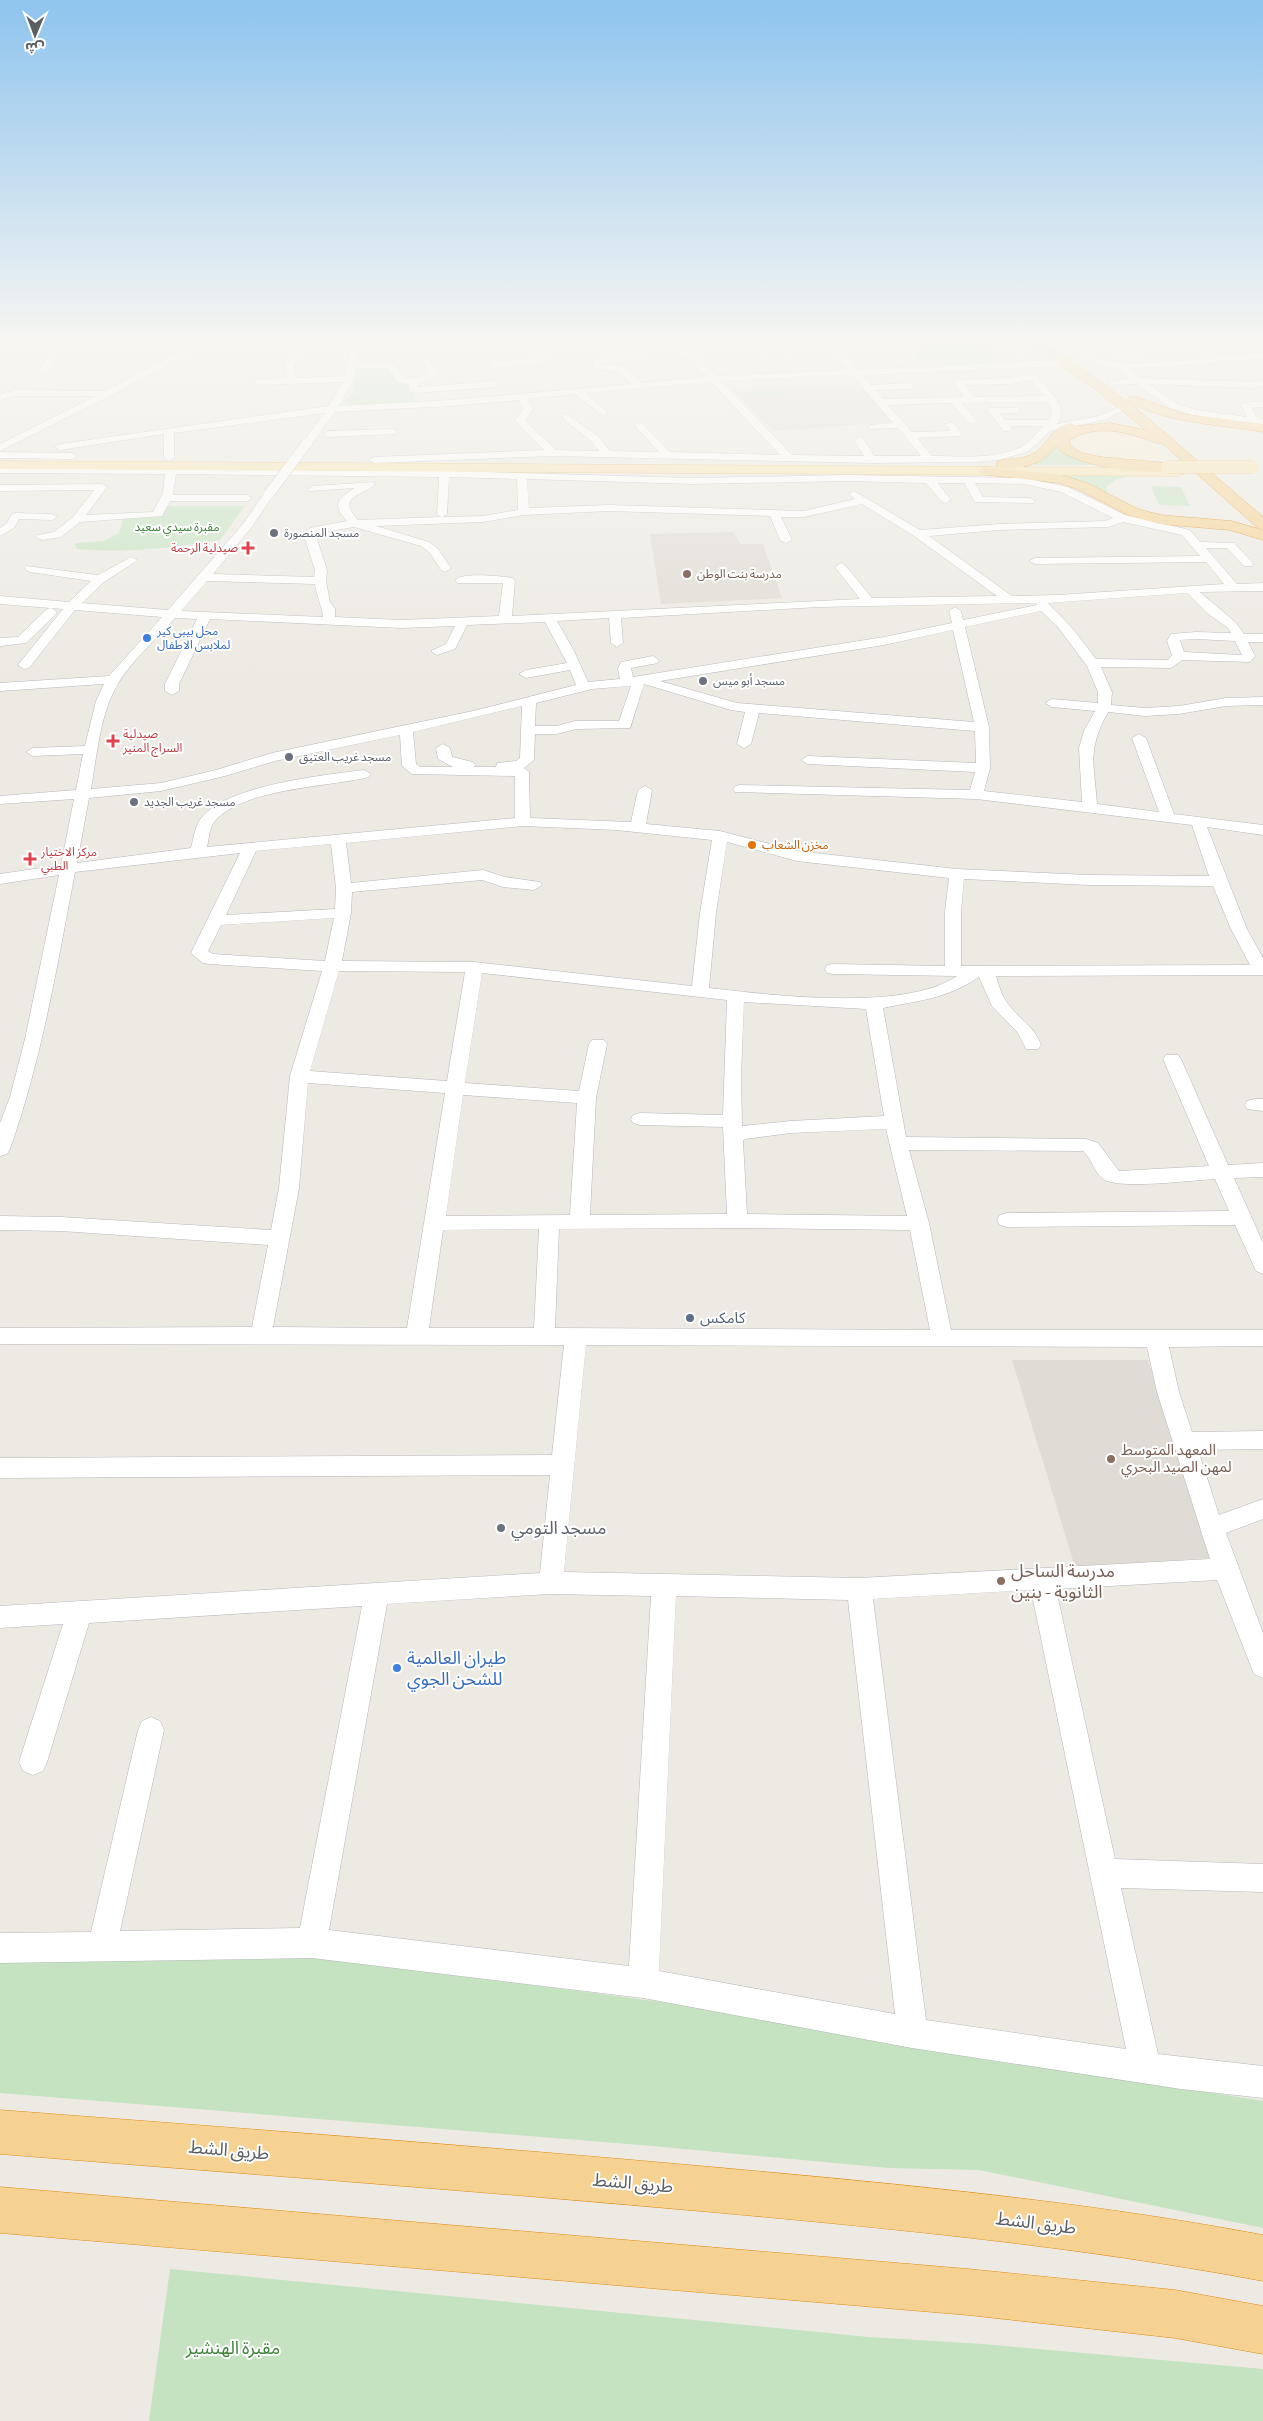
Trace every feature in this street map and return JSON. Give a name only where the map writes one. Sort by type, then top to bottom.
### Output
[{"type":"highway","points":[[983,469],[1031,460],[1037,457]]},
{"type":"highway","points":[[1082,457],[1103,462],[1173,469]]},
{"type":"highway","points":[[1197,457],[1208,477],[1253,497]]},
{"type":"highway","points":[[1200,457],[1228,485],[1263,525]]},
{"type":"highway","points":[[983,469],[1061,479],[1082,486],[1133,512],[1159,519],[1231,526],[1263,535]]},
{"type":"highway","points":[[1173,469],[1134,477],[1116,483],[1111,491],[1118,501],[1135,509],[1165,516],[1186,517],[1220,511],[1226,501],[1228,485]]},
{"type":"highway","points":[[1228,485],[1263,510]]},
{"type":"highway","name":"طريق الشط","points":[[0,2132],[530,2173],[937,2211],[1184,2242],[1263,2258]]},
{"type":"highway","points":[[0,2210],[968,2292],[1176,2314],[1263,2330]]},
{"type":"main road","points":[[540,466],[591,461],[596,457]]},
{"type":"main road","points":[[669,457],[672,461],[679,463],[730,467]]},
{"type":"main road","points":[[0,459],[540,466],[620,471],[628,475],[628,480]]},
{"type":"main road","points":[[0,465],[983,469],[1260,468]]},
{"type":"main road","points":[[693,481],[692,475],[696,473],[730,467]]},
{"type":"street","points":[[112,457],[178,457]]},
{"type":"street","points":[[0,1149],[19,1097],[34,1038],[66,868],[103,701],[113,680],[247,526],[297,457]]},
{"type":"street","points":[[748,457],[872,460],[976,459],[992,457]]},
{"type":"street","points":[[0,470],[380,472],[522,478],[693,481],[826,478],[1000,479],[1048,484],[1077,494],[1122,518],[1176,528],[1186,532],[1233,587]]},
{"type":"street","points":[[42,538],[57,535],[77,518],[102,487],[109,482],[115,470]]},
{"type":"street","points":[[77,518],[157,515],[167,498],[170,486],[170,470]]},
{"type":"street","points":[[380,472],[376,481],[346,498],[343,504],[344,511],[356,524],[425,544],[434,551],[445,568]]},
{"type":"street","points":[[442,514],[444,474]]},
{"type":"street","points":[[522,478],[524,512]]},
{"type":"street","points":[[826,478],[918,534],[1008,599]]},
{"type":"street","points":[[928,479],[946,500]]},
{"type":"street","points":[[967,479],[979,500],[1030,501]]},
{"type":"street","points":[[597,480],[601,495],[610,508]]},
{"type":"street","points":[[313,489],[370,484]]},
{"type":"street","points":[[0,488],[102,487]]},
{"type":"street","points":[[167,498],[246,498]]},
{"type":"street","points":[[329,622],[328,609],[324,603],[320,581],[321,570],[318,556],[310,539],[310,533],[331,525],[482,519],[524,512],[610,508],[774,514],[812,513],[865,500]]},
{"type":"street","points":[[774,514],[786,540]]},
{"type":"street","points":[[0,533],[10,526],[16,516],[52,517]]},
{"type":"street","points":[[918,534],[999,526],[1108,524],[1122,518]]},
{"type":"street","points":[[1198,545],[1230,545],[1248,564]]},
{"type":"street","points":[[1035,561],[1208,559]]},
{"type":"street","points":[[24,665],[74,605],[100,579],[131,560]]},
{"type":"street","points":[[841,567],[868,601]]},
{"type":"street","points":[[30,568],[100,579]]},
{"type":"street","points":[[204,577],[320,581]]},
{"type":"street","points":[[461,580],[500,579],[509,581],[505,620]]},
{"type":"street","points":[[0,800],[168,785],[272,757],[406,729],[584,687],[840,648],[957,625],[1042,603],[1190,589],[1263,587]]},
{"type":"street","points":[[1090,663],[1171,664],[1179,656],[1248,658],[1233,626],[1211,610],[1190,589]]},
{"type":"street","points":[[954,599],[957,625],[982,727],[983,768],[976,795]]},
{"type":"street","points":[[0,600],[204,616],[329,622],[462,623],[868,601],[1008,599],[1042,603]]},
{"type":"street","points":[[1042,603],[1048,613],[1071,634],[1090,663],[1105,693],[1104,710],[1091,731],[1086,744],[1090,807]]},
{"type":"street","points":[[0,642],[22,640],[51,612]]},
{"type":"street","points":[[615,614],[617,643]]},
{"type":"street","points":[[172,691],[172,684],[204,616]]},
{"type":"street","points":[[549,618],[568,651],[584,687]]},
{"type":"street","points":[[437,651],[451,646],[462,623]]},
{"type":"street","points":[[1179,656],[1173,641],[1175,637],[1263,638]]},
{"type":"street","points":[[653,660],[626,665],[624,669],[633,681],[676,688],[736,708],[982,727]]},
{"type":"street","points":[[526,674],[574,666]]},
{"type":"street","points":[[0,687],[113,680]]},
{"type":"street","points":[[529,730],[558,730],[576,725],[626,725],[633,681]]},
{"type":"street","points":[[443,748],[445,759],[461,765],[519,765],[527,760],[529,701]]},
{"type":"street","points":[[1052,703],[1104,710],[1159,711],[1226,702],[1263,701]]},
{"type":"street","points":[[744,744],[753,708]]},
{"type":"street","points":[[406,729],[409,766],[417,771],[522,772],[523,822]]},
{"type":"street","points":[[1139,738],[1151,766],[1168,818]]},
{"type":"street","points":[[33,752],[91,750]]},
{"type":"street","points":[[808,760],[983,768]]},
{"type":"street","points":[[198,852],[206,820],[215,812],[232,804],[292,785],[364,774]]},
{"type":"street","points":[[740,789],[976,795],[1090,807],[1263,830]]},
{"type":"street","points":[[638,827],[645,790]]},
{"type":"street","points":[[0,879],[66,868],[198,852],[249,849],[523,822],[638,827],[720,836],[797,856],[957,874],[1089,880],[1219,880]]},
{"type":"street","points":[[833,969],[953,971],[1262,970],[1239,929],[1198,822]]},
{"type":"street","points":[[700,992],[708,913],[720,836]]},
{"type":"street","points":[[261,1334],[289,1188],[300,1076],[338,944],[343,913],[344,888],[338,840]]},
{"type":"street","points":[[249,849],[199,953],[209,959],[331,966],[474,967],[736,996],[874,1004],[938,992],[954,986],[981,971]]},
{"type":"street","points":[[953,971],[953,912],[957,874]]},
{"type":"street","points":[[344,888],[477,875],[489,876],[503,882],[534,885]]},
{"type":"street","points":[[215,920],[343,913]]},
{"type":"street","points":[[417,1335],[474,967]]},
{"type":"street","points":[[981,971],[1005,1012],[1026,1030],[1032,1045]]},
{"type":"street","points":[[736,996],[733,1130],[737,1222]]},
{"type":"street","points":[[874,1004],[898,1143],[919,1223],[942,1338]]},
{"type":"street","points":[[580,1222],[587,1098],[598,1044]]},
{"type":"street","points":[[1172,1059],[1263,1266]]},
{"type":"street","points":[[300,1076],[587,1098]]},
{"type":"street","points":[[640,1119],[733,1130],[739,1133],[791,1127],[894,1122]]},
{"type":"street","points":[[898,1143],[1086,1145],[1094,1148],[1105,1172],[1116,1178],[1263,1170]]},
{"type":"street","points":[[1007,1220],[1241,1218]]},
{"type":"street","points":[[544,1336],[549,1222]]},
{"type":"street","points":[[435,1223],[919,1223]]},
{"type":"street","points":[[0,1224],[61,1224],[279,1238]]},
{"type":"street","points":[[0,1336],[261,1334],[576,1337],[1263,1338]]},
{"type":"street","points":[[551,1583],[561,1465],[576,1337]]},
{"type":"street","points":[[1156,1339],[1168,1392],[1225,1569],[1263,1666]]},
{"type":"street","points":[[1185,1441],[1263,1440]]},
{"type":"street","points":[[0,1468],[561,1465]]},
{"type":"street","points":[[1212,1528],[1263,1510]]},
{"type":"street","points":[[0,1617],[551,1583],[859,1589],[1225,1569]]},
{"type":"street","points":[[1041,1578],[1145,2066]]},
{"type":"street","points":[[644,1983],[664,1585]]},
{"type":"street","points":[[859,1589],[912,2033]]},
{"type":"street","points":[[312,1943],[377,1593]]},
{"type":"street","points":[[33,1762],[80,1613]]},
{"type":"street","points":[[102,1946],[151,1730]]},
{"type":"street","points":[[1104,1874],[1263,1878]]},
{"type":"street","points":[[0,1948],[312,1943],[644,1983],[912,2033],[1145,2066],[1181,2073],[1263,2082]]},
{"type":"shaded area","points":[[733,532],[741,544],[763,544],[782,598],[661,604],[650,534]]},
{"type":"shaded area","name":"المعهد المتوسط لمهن الصيد البحري","points":[[1012,1360],[1148,1360],[1210,1558],[1075,1567]]},
{"type":"green space","points":[[1038,457],[1074,457],[1106,465],[1014,465],[1034,461]]},
{"type":"green space","points":[[1044,475],[1130,476],[1115,480],[1107,486],[1107,492],[1112,500]]},
{"type":"green space","points":[[1151,486],[1181,487],[1190,506],[1159,505]]},
{"type":"green space","name":"مقبرة سيدي سعيد","points":[[166,506],[245,506],[220,540],[131,550],[77,549],[74,543],[104,541],[119,533],[123,519],[159,517]]},
{"type":"green space","points":[[326,1958],[845,2026],[1010,2060],[1263,2101],[1263,2228],[979,2170],[889,2168],[652,2146],[0,2093],[0,1959]]},
{"type":"green space","name":"مقبرة الهنشير","points":[[170,2269],[869,2337],[983,2344],[1263,2369],[1263,2421],[149,2421]]},
{"type":"sand","points":[[1100,457],[1169,458],[1119,460]]},
{"type":"place","name":"مسجد المنصورة","points":[[274,533]]},
{"type":"place","name":"صيدلية الرحمة","points":[[248,548]]},
{"type":"place","name":"مدرسة بنت الوطن","points":[[687,574]]},
{"type":"place","name":"محل بيبي كير لملابس الاطفال","points":[[147,638]]},
{"type":"place","name":"مسجد أبو ميس","points":[[703,681]]},
{"type":"place","name":"صيدلية السراج المنير","points":[[113,741]]},
{"type":"place","name":"مسجد غريب العتيق","points":[[289,757]]},
{"type":"place","name":"مسجد غريب الجديد","points":[[134,802]]},
{"type":"place","name":"مخزن الشعاب","points":[[752,845]]},
{"type":"place","name":"مركز الاختيار الطبي","points":[[30,859]]},
{"type":"place","name":"كامكس","points":[[690,1318]]},
{"type":"place","name":"المعهد المتوسط لمهن الصيد البحري","points":[[1111,1459]]},
{"type":"place","name":"مسجد التومي","points":[[501,1528]]},
{"type":"place","name":"مدرسة الساحل الثانوية - بنين","points":[[1001,1581]]},
{"type":"place","name":"طيران العالمية للشحن الجوي","points":[[397,1668]]}]
